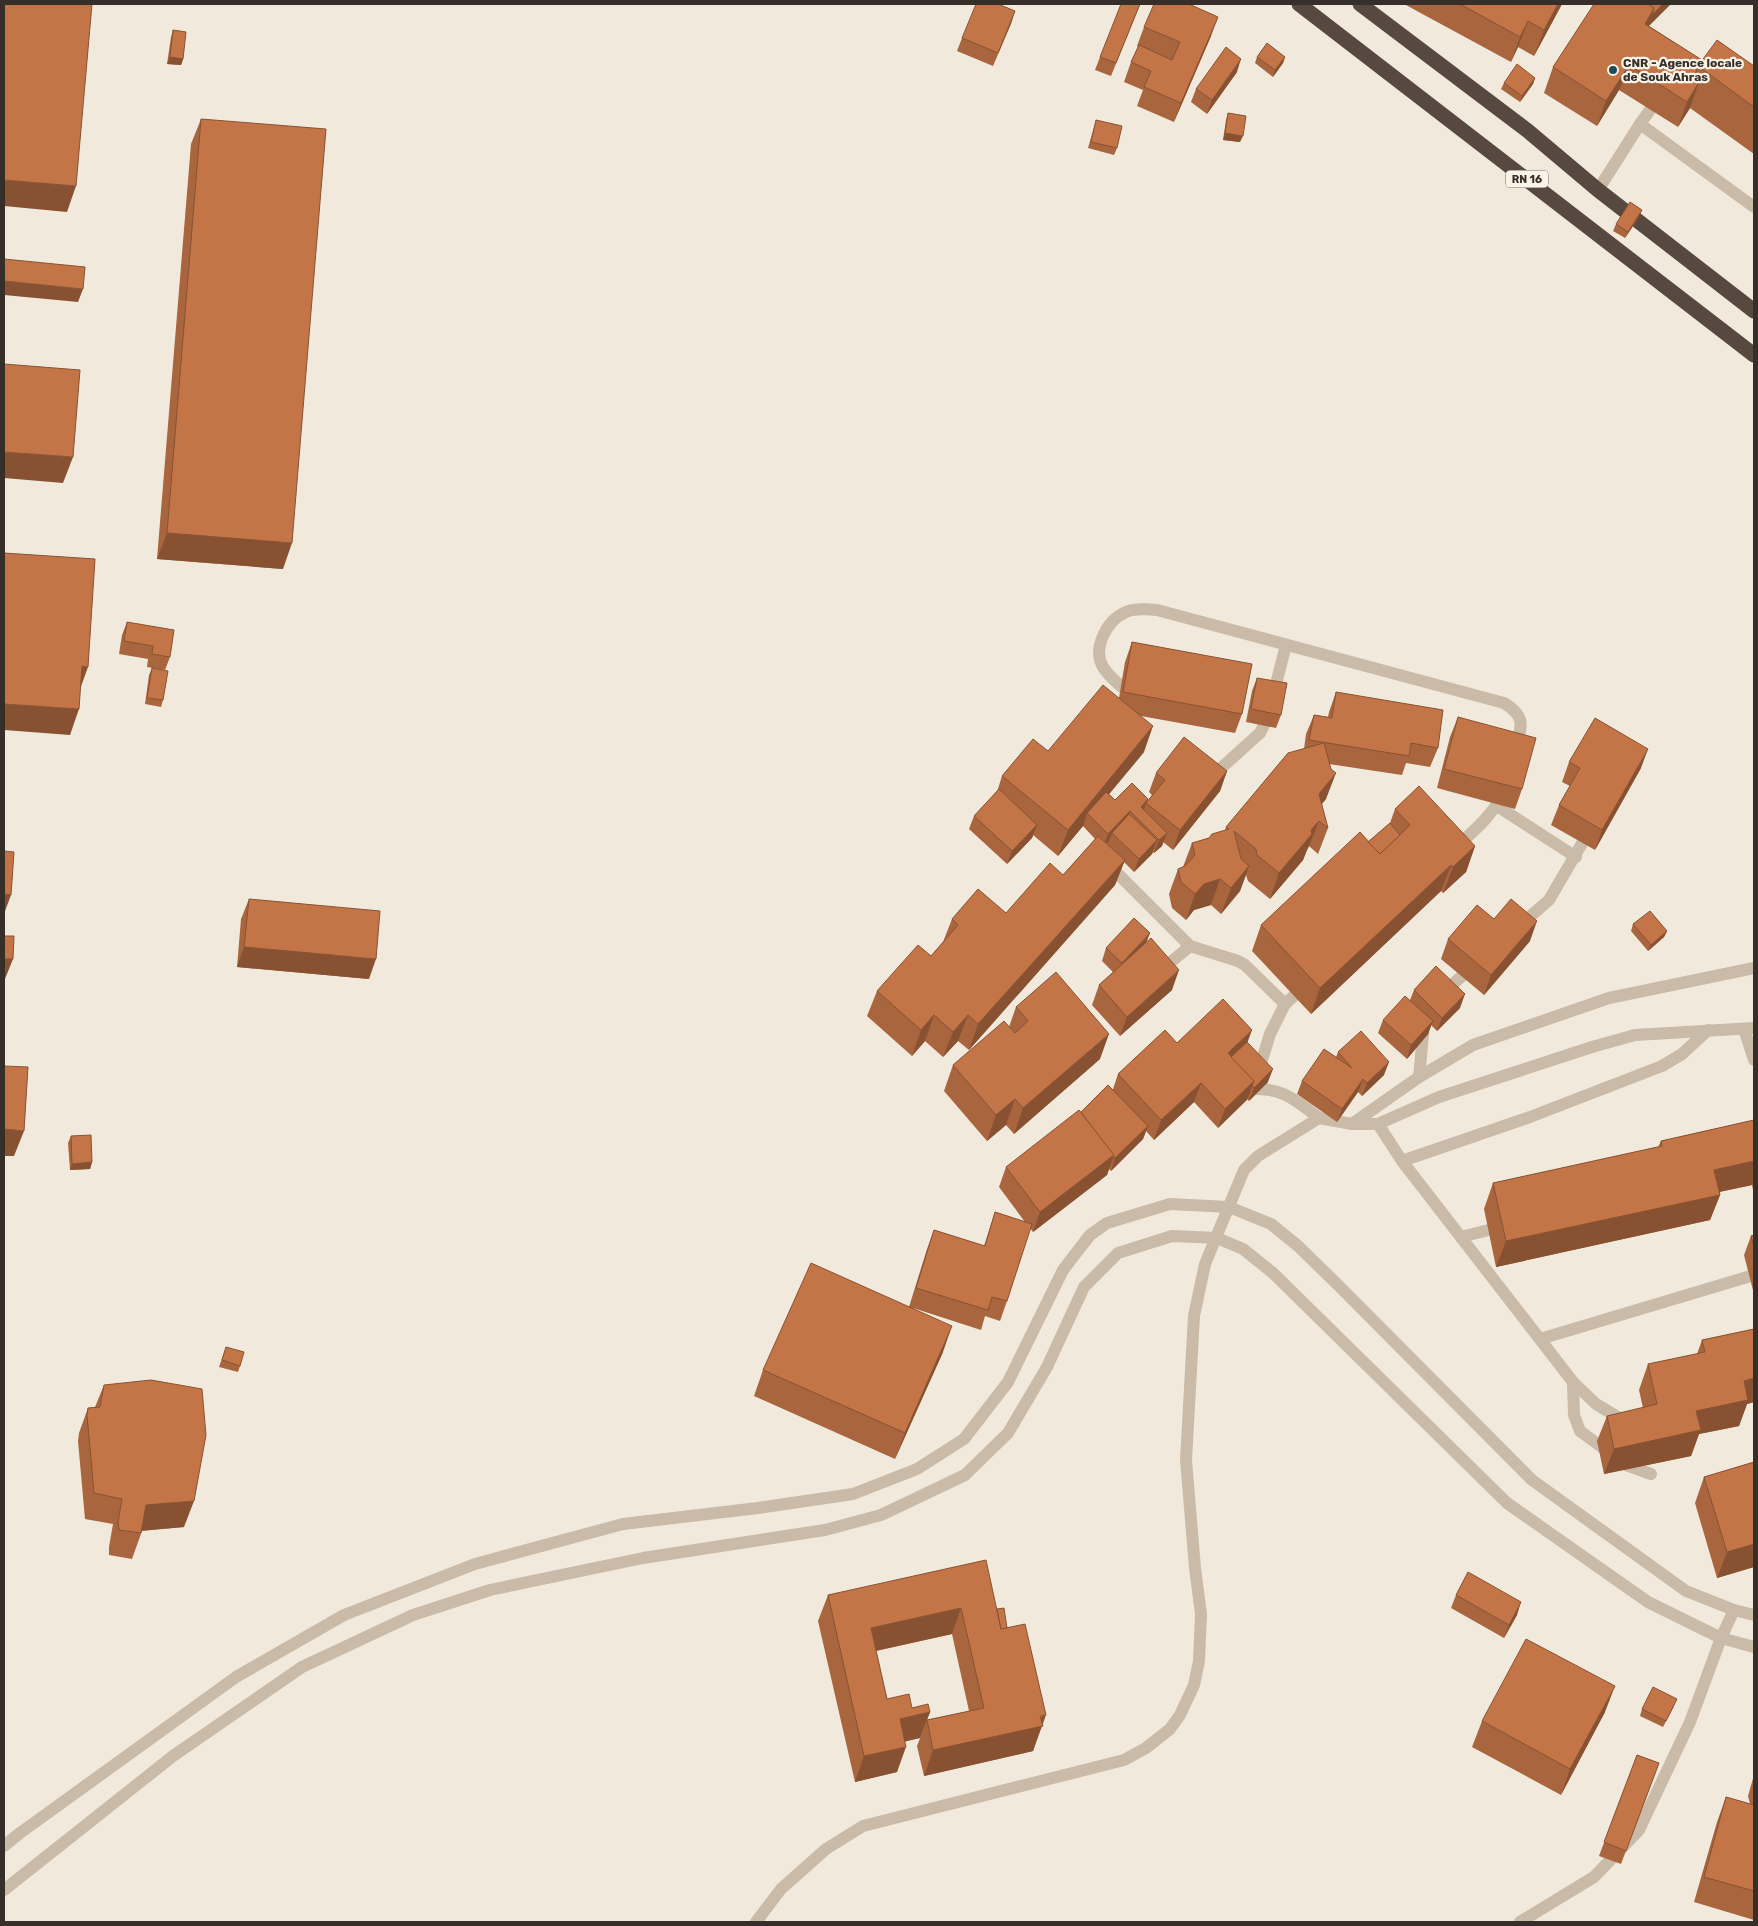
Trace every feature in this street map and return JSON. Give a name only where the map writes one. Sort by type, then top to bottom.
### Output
[{"type":"highway","name":"RN 16","points":[[1299,4],[1754,355]]},
{"type":"highway","name":"RN 16","points":[[1360,4],[1528,130],[1598,190],[1754,311]]},
{"type":"street","points":[[1598,190],[1667,85]]},
{"type":"street","points":[[1640,124],[1754,207]]},
{"type":"street","points":[[1139,706],[1130,694],[1114,681],[1103,667],[1099,657],[1100,644],[1104,634],[1116,617],[1128,611],[1157,610],[1504,703],[1515,710],[1520,717],[1520,730],[1514,760]]},
{"type":"street","points":[[1204,784],[1260,733],[1267,719],[1286,645]]},
{"type":"street","points":[[1444,858],[1487,819],[1497,806],[1510,778]]},
{"type":"street","points":[[1497,806],[1576,857]]},
{"type":"street","points":[[1511,934],[1549,900],[1599,815]]},
{"type":"street","points":[[1111,867],[1190,946],[1219,954],[1245,965],[1285,1004]]},
{"type":"street","points":[[1152,978],[1190,946]]},
{"type":"street","points":[[1419,1077],[1424,1025],[1432,1007],[1449,986],[1484,957]]},
{"type":"street","points":[[1352,1124],[1419,1077],[1473,1045],[1609,998],[1754,968]]},
{"type":"street","points":[[1254,1089],[1270,1034],[1285,1004],[1314,977]]},
{"type":"street","points":[[1235,1092],[1254,1089],[1276,1091],[1290,1095],[1319,1118],[1352,1124],[1378,1124],[1439,1098],[1592,1047],[1635,1035],[1749,1028],[1754,1060]]},
{"type":"street","points":[[1402,1161],[1530,1117],[1662,1066],[1682,1054],[1708,1030]]},
{"type":"street","points":[[756,1922],[781,1889],[826,1849],[863,1826],[1124,1760],[1146,1748],[1170,1729],[1180,1714],[1194,1685],[1200,1652],[1201,1614],[1195,1568],[1186,1460],[1194,1316],[1205,1264],[1244,1170],[1258,1156],[1319,1118]]},
{"type":"street","points":[[1378,1124],[1402,1161],[1572,1382],[1596,1404],[1628,1423],[1641,1422]]},
{"type":"street","points":[[4,1846],[236,1677],[344,1616],[475,1564],[622,1524],[758,1508],[853,1494],[917,1469],[964,1439],[1008,1382],[1063,1270],[1090,1235],[1107,1223],[1170,1204],[1229,1207],[1271,1224],[1298,1246],[1532,1480],[1686,1591],[1734,1610],[1754,1615]]},
{"type":"street","points":[[1460,1237],[1518,1223]]},
{"type":"street","points":[[4,1890],[173,1756],[302,1667],[413,1615],[490,1590],[643,1558],[825,1530],[881,1515],[965,1475],[1008,1433],[1048,1367],[1084,1287],[1118,1253],[1172,1236],[1217,1238],[1243,1249],[1273,1273],[1507,1503],[1648,1602],[1721,1638],[1754,1647]]},
{"type":"street","points":[[1540,1339],[1754,1275]]},
{"type":"street","points":[[1572,1382],[1574,1415],[1580,1431],[1626,1465],[1651,1474]]},
{"type":"street","points":[[1520,1922],[1594,1877],[1639,1830],[1690,1722],[1721,1638],[1734,1610]]},
{"type":"building","points":[[4,4],[92,4],[76,186],[4,180]]},
{"type":"building","points":[[976,4],[998,4],[1015,11],[998,53],[962,38]]},
{"type":"building","points":[[1121,4],[1140,4],[1116,63],[1100,57]]},
{"type":"building","points":[[1154,4],[1189,4],[1218,17],[1181,103],[1144,87],[1151,71],[1131,62],[1139,45],[1172,60],[1180,42],[1144,27]]},
{"type":"building","points":[[1460,4],[1558,4],[1544,30],[1528,21],[1520,37]]},
{"type":"building","points":[[1594,4],[1648,4],[1654,8],[1645,24],[1702,60],[1694,78],[1699,82],[1687,102],[1629,65],[1606,101],[1553,67]]},
{"type":"building","points":[[1648,4],[1663,4],[1652,15],[1654,8]]},
{"type":"building","points":[[173,30],[186,32],[183,59],[170,57]]},
{"type":"building","points":[[1717,40],[1754,66],[1754,107],[1698,66]]},
{"type":"building","points":[[1267,43],[1285,57],[1275,70],[1257,57]]},
{"type":"building","points":[[1226,47],[1241,59],[1212,100],[1196,89]]},
{"type":"building","points":[[1517,64],[1535,78],[1522,96],[1504,83]]},
{"type":"building","points":[[1228,113],[1246,116],[1243,136],[1225,133]]},
{"type":"building","points":[[201,119],[326,129],[292,543],[167,533]]},
{"type":"building","points":[[1096,120],[1122,126],[1117,148],[1091,142]]},
{"type":"building","points":[[1630,202],[1642,210],[1628,232],[1616,224]]},
{"type":"building","points":[[4,259],[85,267],[83,289],[4,281]]},
{"type":"building","points":[[4,364],[80,370],[73,457],[4,452]]},
{"type":"building","points":[[4,553],[95,559],[88,667],[82,666],[79,709],[4,704]]},
{"type":"building","points":[[127,622],[174,630],[170,657],[152,654],[153,646],[124,641]]},
{"type":"building","points":[[1132,642],[1252,664],[1242,714],[1123,692]]},
{"type":"building","points":[[152,668],[168,671],[163,700],[147,698]]},
{"type":"building","points":[[1257,678],[1287,683],[1281,715],[1251,709]]},
{"type":"building","points":[[1103,685],[1153,726],[1068,830],[1002,776],[1033,739],[1048,751]]},
{"type":"building","points":[[1336,692],[1443,710],[1438,748],[1411,743],[1409,756],[1309,740],[1314,715],[1332,718]]},
{"type":"building","points":[[1458,717],[1536,738],[1522,789],[1444,769]]},
{"type":"building","points":[[1595,718],[1648,749],[1602,830],[1559,805],[1580,768],[1569,762]]},
{"type":"building","points":[[1184,737],[1227,771],[1180,830],[1146,803],[1165,780],[1156,773]]},
{"type":"building","points":[[1324,743],[1331,769],[1336,773],[1319,794],[1328,828],[1319,821],[1311,830],[1312,834],[1279,873],[1257,855],[1256,849],[1234,831],[1241,859],[1249,866],[1231,888],[1220,879],[1204,884],[1195,894],[1181,882],[1178,869],[1185,866],[1195,855],[1192,843],[1229,829],[1226,827],[1288,753]]},
{"type":"building","points":[[1132,783],[1148,799],[1141,807],[1167,833],[1159,840],[1130,811],[1108,834],[1087,813],[1106,792],[1115,800]]},
{"type":"building","points":[[1419,786],[1475,846],[1453,867],[1451,865],[1320,988],[1261,925],[1360,832],[1380,854],[1410,825],[1395,809]]},
{"type":"building","points":[[999,789],[1037,825],[1012,851],[974,816]]},
{"type":"building","points":[[1129,814],[1157,840],[1139,859],[1112,833]]},
{"type":"building","points":[[1390,823],[1400,835],[1380,854],[1368,842]]},
{"type":"building","points":[[1098,836],[1125,860],[978,1024],[968,1015],[953,1032],[934,1015],[921,1030],[877,991],[918,945],[931,956],[958,925],[952,919],[978,889],[1006,913],[1050,863],[1063,875]]},
{"type":"building","points":[[4,851],[14,852],[11,895],[4,894]]},
{"type":"building","points":[[249,899],[380,911],[376,959],[244,947]]},
{"type":"building","points":[[1511,899],[1537,921],[1491,975],[1448,939],[1477,905],[1494,919]]},
{"type":"building","points":[[1650,911],[1667,931],[1651,945],[1633,924]]},
{"type":"building","points":[[1134,918],[1150,933],[1122,963],[1106,948]]},
{"type":"building","points":[[4,936],[14,936],[13,959],[4,959]]},
{"type":"building","points":[[1151,938],[1179,970],[1127,1017],[1099,985]]},
{"type":"building","points":[[1436,966],[1465,994],[1442,1018],[1414,990]]},
{"type":"building","points":[[1056,972],[1109,1034],[1023,1108],[1015,1099],[996,1115],[953,1065],[1004,1021],[1015,1033],[1028,1021],[1016,1007]]},
{"type":"building","points":[[1405,996],[1433,1021],[1411,1045],[1383,1020]]},
{"type":"building","points":[[1223,999],[1252,1030],[1228,1053],[1254,1081],[1225,1109],[1201,1083],[1161,1120],[1118,1074],[1165,1030],[1177,1043]]},
{"type":"building","points":[[1361,1031],[1389,1062],[1367,1083],[1363,1079],[1342,1109],[1302,1081],[1324,1049],[1352,1068],[1338,1052]]},
{"type":"building","points":[[1247,1042],[1273,1069],[1254,1088],[1252,1086],[1254,1081],[1231,1057]]},
{"type":"building","points":[[4,1066],[28,1067],[24,1131],[4,1129]]},
{"type":"building","points":[[1108,1085],[1148,1126],[1115,1158],[1081,1112]]},
{"type":"building","points":[[1079,1110],[1114,1155],[1040,1212],[1006,1167]]},
{"type":"building","points":[[1754,1120],[1754,1161],[1714,1170],[1720,1195],[1506,1241],[1493,1183],[1662,1146],[1661,1141]]},
{"type":"building","points":[[91,1135],[92,1162],[72,1164],[71,1136]]},
{"type":"building","points":[[995,1212],[1032,1224],[1007,1301],[992,1297],[988,1310],[916,1288],[934,1230],[985,1246]]},
{"type":"building","points":[[1754,1235],[1754,1248],[1751,1236]]},
{"type":"building","points":[[811,1263],[952,1326],[905,1433],[763,1370]]},
{"type":"building","points":[[1754,1329],[1754,1378],[1744,1381],[1748,1400],[1696,1411],[1701,1430],[1614,1449],[1607,1416],[1657,1404],[1648,1364],[1705,1352],[1702,1340]]},
{"type":"building","points":[[226,1347],[244,1352],[240,1366],[222,1360]]},
{"type":"building","points":[[151,1380],[202,1389],[206,1435],[194,1501],[146,1505],[141,1533],[119,1530],[118,1522],[122,1499],[94,1493],[88,1408],[100,1407],[104,1385]]},
{"type":"building","points":[[1754,1462],[1754,1544],[1727,1552],[1704,1477]]},
{"type":"building","points":[[986,1560],[1001,1629],[1025,1624],[1046,1715],[1040,1716],[1043,1726],[933,1750],[927,1720],[984,1708],[961,1608],[871,1628],[887,1699],[909,1694],[912,1708],[928,1704],[930,1712],[900,1719],[906,1747],[864,1756],[828,1595]]},
{"type":"building","points":[[1468,1572],[1521,1602],[1509,1625],[1456,1595]]},
{"type":"building","points":[[1004,1608],[1007,1628],[1001,1629],[997,1609]]},
{"type":"building","points":[[1526,1639],[1615,1686],[1570,1769],[1482,1721]]},
{"type":"building","points":[[1653,1687],[1677,1699],[1666,1721],[1642,1709]]},
{"type":"building","points":[[1637,1755],[1659,1763],[1626,1851],[1604,1842]]},
{"type":"building","points":[[1726,1797],[1754,1805],[1754,1891],[1704,1877]]},
{"type":"place","name":"CNR - Agence locale de Souk Ahras","points":[[1613,70]]}]
